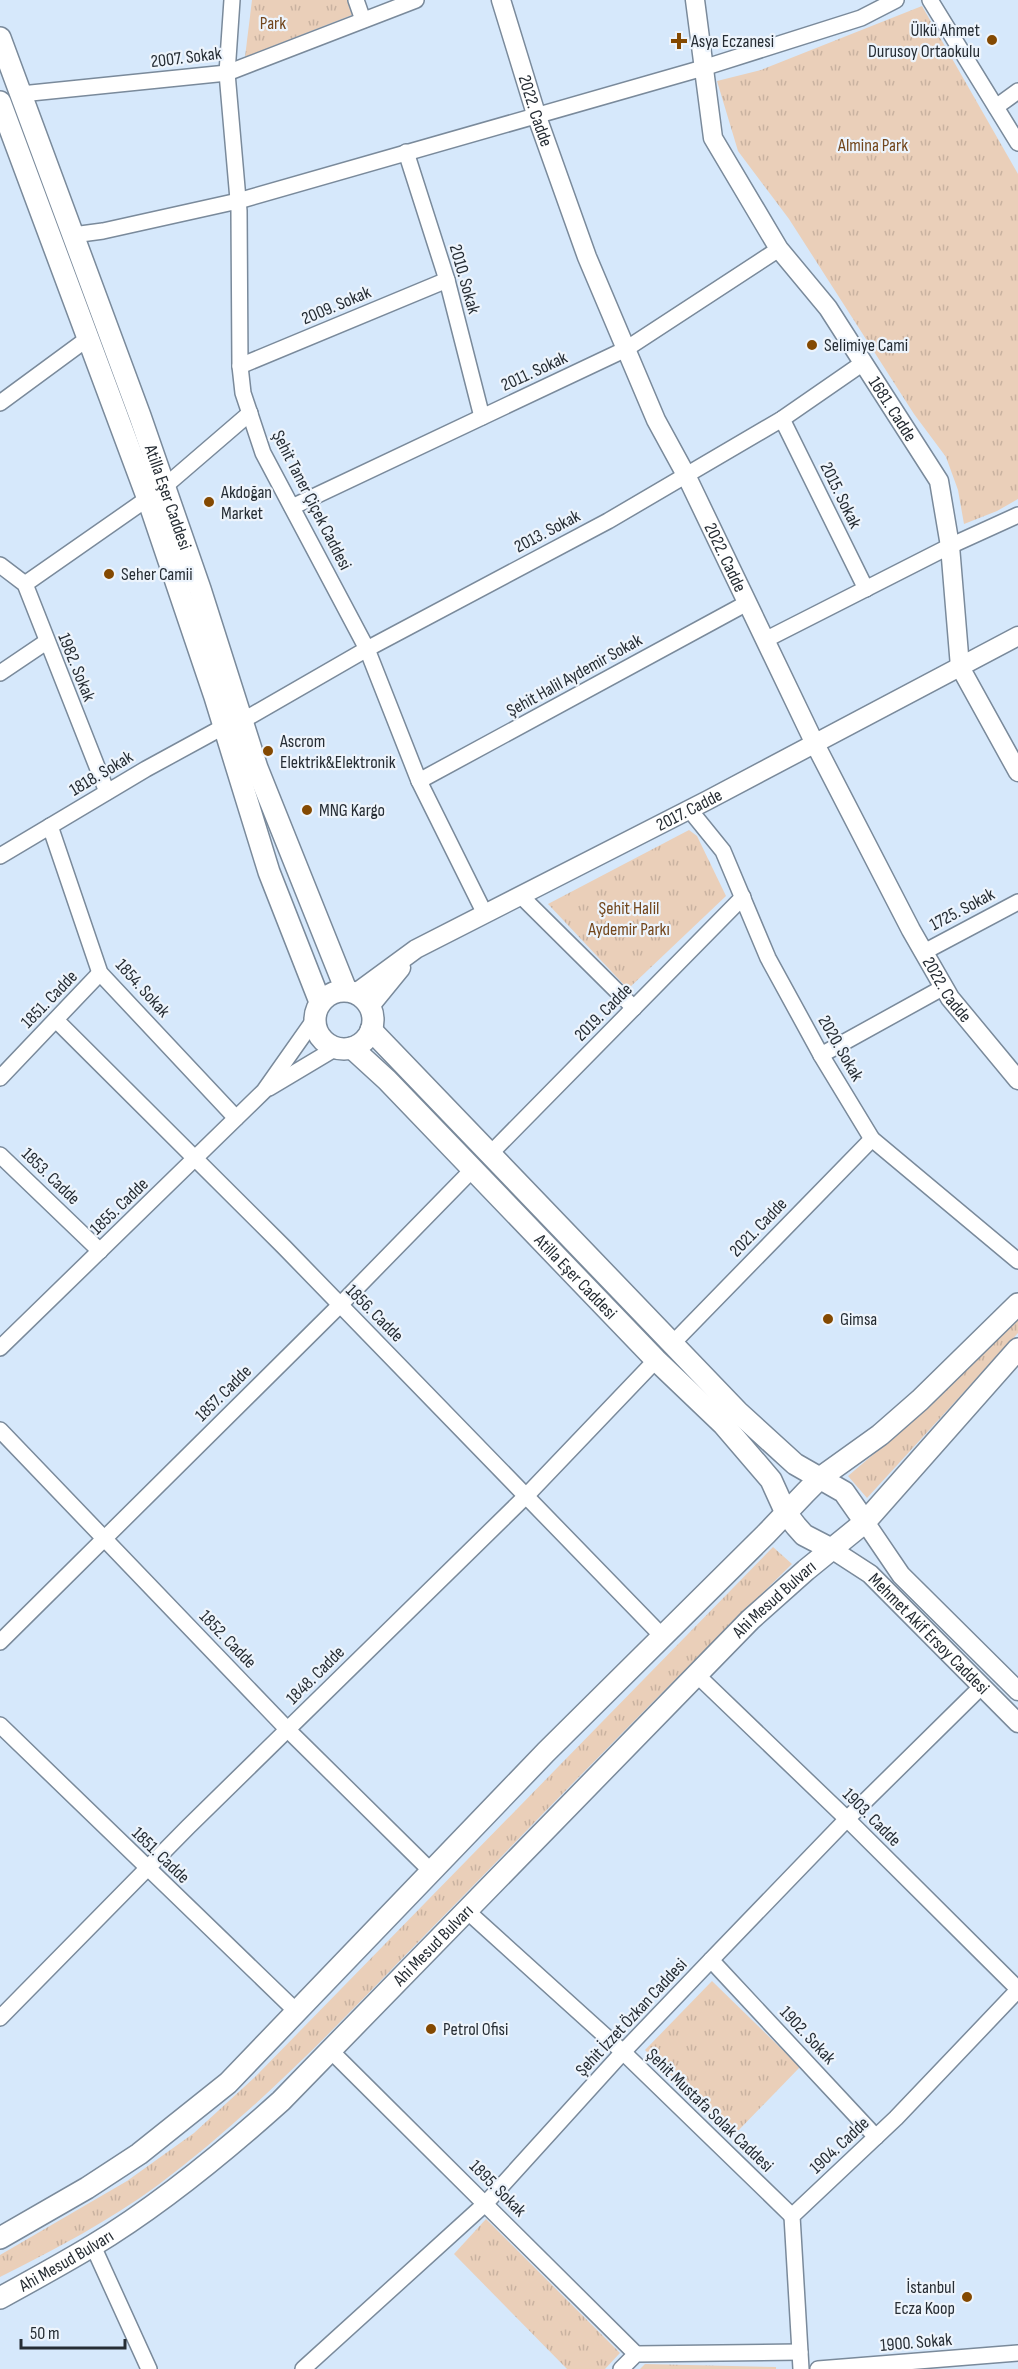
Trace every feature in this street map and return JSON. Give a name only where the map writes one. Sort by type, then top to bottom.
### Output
[{"type":"main road","name":"Atilla Eşer Caddesi","points":[[0,38],[73,235],[233,724],[269,872],[317,1011]]},
{"type":"main road","name":"Atilla Eşer Caddesi","points":[[0,102],[87,339],[156,493]]},
{"type":"main road","name":"Atilla Eşer Caddesi","points":[[233,724],[257,768],[357,996]]},
{"type":"main road","points":[[327,995],[357,996],[373,1016],[371,1030],[363,1043],[344,1048],[327,1045],[319,1037],[317,1011],[327,995]]},
{"type":"main road","name":"Atilla Eşer Caddesi","points":[[371,1030],[738,1412],[795,1464],[820,1478]]},
{"type":"main road","name":"Atilla Eşer Caddesi","points":[[344,1048],[387,1080],[656,1360],[723,1424],[760,1467],[777,1491],[786,1513]]},
{"type":"main road","points":[[0,2238],[87,2188],[147,2148],[228,2083],[431,1870],[820,1478],[880,1435],[920,1400],[1018,1304]]},
{"type":"main road","name":"Ahi Mesud Bulvarı","points":[[0,2298],[93,2246],[160,2200],[214,2159],[281,2101],[771,1600],[865,1522],[1018,1349]]},
{"type":"main road","points":[[820,1478],[844,1492],[865,1522]]},
{"type":"main road","name":"Ahi Mesud Bulvarı","points":[[786,1513],[804,1535],[833,1550]]},
{"type":"street","name":"Şehit Taner Çiçek Caddesi","points":[[232,0],[227,73],[238,201],[240,366],[243,393],[263,453],[367,649],[419,781],[485,914]]},
{"type":"street","points":[[356,0],[363,20]]},
{"type":"street","name":"2007. Sokak","points":[[21,94],[227,73],[416,0]]},
{"type":"street","name":"2022. Cadde","points":[[501,0],[536,114],[587,257],[656,420],[686,475],[815,744],[924,952],[950,998],[1018,1080]]},
{"type":"street","name":"1681. Cadde","points":[[695,0],[713,138],[779,249],[828,308],[939,481],[950,546],[960,667],[1016,764]]},
{"type":"street","points":[[73,235],[103,231],[238,201],[703,68],[861,18],[896,0]]},
{"type":"street","points":[[930,0],[1018,143]]},
{"type":"street","points":[[996,107],[1018,91]]},
{"type":"street","name":"2010. Sokak","points":[[406,152],[447,280],[482,417]]},
{"type":"street","name":"2011. Sokak","points":[[292,507],[626,349],[779,249]]},
{"type":"street","name":"2009. Sokak","points":[[240,366],[447,280]]},
{"type":"street","points":[[0,403],[87,339]]},
{"type":"street","name":"2013. Sokak","points":[[233,724],[367,649],[608,521],[782,419],[863,363]]},
{"type":"street","points":[[0,565],[25,585],[156,493],[250,413]]},
{"type":"street","name":"2015. Sokak","points":[[782,419],[866,589]]},
{"type":"street","points":[[765,640],[950,546],[1018,515]]},
{"type":"street","name":"1982. Sokak","points":[[25,585],[107,792]]},
{"type":"street","name":"Şehit Halil Aydemir Sokak","points":[[419,781],[747,603]]},
{"type":"street","name":"2017. Cadde","points":[[357,996],[416,949],[815,744],[1018,636]]},
{"type":"street","points":[[0,673],[46,642]]},
{"type":"street","name":"1818. Sokak","points":[[0,856],[107,792],[233,724]]},
{"type":"street","name":"2020. Sokak","points":[[689,809],[723,851],[768,958],[821,1055],[872,1138],[1018,1260]]},
{"type":"street","name":"1854. Sokak","points":[[50,826],[100,973],[236,1118]]},
{"type":"street","points":[[521,896],[634,1008]]},
{"type":"street","name":"2019. Cadde","points":[[490,1154],[743,897]]},
{"type":"street","name":"1725. Sokak","points":[[924,952],[1018,902]]},
{"type":"street","name":"1851. Cadde","points":[[0,1078],[100,973]]},
{"type":"street","points":[[821,1055],[944,987]]},
{"type":"street","name":"1855. Cadde","points":[[0,1348],[264,1091],[317,1011]]},
{"type":"street","name":"1856. Cadde","points":[[56,1020],[527,1495],[663,1637]]},
{"type":"street","name":"1855. Cadde","points":[[264,1091],[344,1048]]},
{"type":"street","name":"2021. Cadde","points":[[672,1344],[872,1138]]},
{"type":"street","name":"1853. Cadde","points":[[0,1155],[100,1251]]},
{"type":"street","name":"1857. Cadde","points":[[0,1642],[340,1305],[473,1169]]},
{"type":"street","name":"1848. Cadde","points":[[0,2018],[147,1869],[527,1495],[656,1360]]},
{"type":"street","name":"1852. Cadde","points":[[0,1430],[288,1730],[431,1870]]},
{"type":"street","name":"Mehmet Akif Ersoy Caddesi","points":[[865,1522],[902,1575],[1018,1691]]},
{"type":"street","name":"Mehmet Akif Ersoy Caddesi","points":[[833,1550],[870,1574],[1018,1723]]},
{"type":"street","name":"1903. Cadde","points":[[697,1675],[847,1819],[1018,1990]]},
{"type":"street","name":"Şehit İzzet Özkan Caddesi","points":[[303,2369],[486,2203],[622,2052],[847,1819],[982,1686]]},
{"type":"street","name":"1851. Cadde","points":[[0,1725],[296,2011]]},
{"type":"street","name":"Şehit Mustafa Solak Caddesi","points":[[467,1911],[622,2052],[792,2216]]},
{"type":"street","name":"1902. Sokak","points":[[711,1960],[876,2137]]},
{"type":"street","name":"1904. Cadde","points":[[792,2216],[876,2137],[1018,1990]]},
{"type":"street","name":"1895. Sokak","points":[[332,2051],[636,2354]]},
{"type":"street","points":[[792,2216],[801,2369]]},
{"type":"street","points":[[93,2246],[149,2369]]},
{"type":"street","points":[[621,2369],[636,2354],[800,2352]]},
{"type":"street","name":"1900. Sokak","points":[[818,2369],[1018,2353]]},
{"type":"green space","name":"Park","points":[[252,0],[347,0],[352,15],[245,57]]},
{"type":"green space","name":"Almina Park","points":[[922,6],[1018,174],[1018,499],[997,511],[964,524],[958,490],[946,457],[914,414],[789,219],[738,151],[717,81],[761,70]]},
{"type":"green space","name":"Şehit Halil Aydemir Parkı","points":[[689,830],[697,836],[726,896],[628,989],[548,904]]},
{"type":"green space","points":[[1018,1319],[1018,1333],[867,1498],[848,1476],[931,1405]]},
{"type":"green space","points":[[773,1547],[792,1564],[630,1725],[280,2081],[200,2152],[158,2185],[81,2234],[0,2277],[0,2255],[127,2181],[194,2133],[255,2077]]},
{"type":"green space","points":[[712,1981],[800,2067],[733,2136],[645,2050]]},
{"type":"green space","points":[[486,2219],[620,2353],[605,2369],[567,2369],[454,2254]]},
{"type":"green space","points":[[645,2364],[776,2367],[776,2369],[640,2369]]},
{"type":"place","name":"Ülkü Ahmet Durusoy Ortaokulu","points":[[992,40]]},
{"type":"place","name":"Asya Eczanesi","points":[[679,41]]},
{"type":"place","name":"Selimiye Cami","points":[[812,345]]},
{"type":"place","name":"Akdoğan Market","points":[[209,502]]},
{"type":"place","name":"Seher Camii","points":[[109,574]]},
{"type":"place","name":"Ascrom Elektrik&Elektronik","points":[[268,751]]},
{"type":"place","name":"MNG Kargo","points":[[307,810]]},
{"type":"place","name":"Gimsa","points":[[828,1319]]},
{"type":"place","name":"Petrol Ofisi","points":[[431,2029]]},
{"type":"place","name":"İstanbul Ecza Koop","points":[[967,2297]]}]
